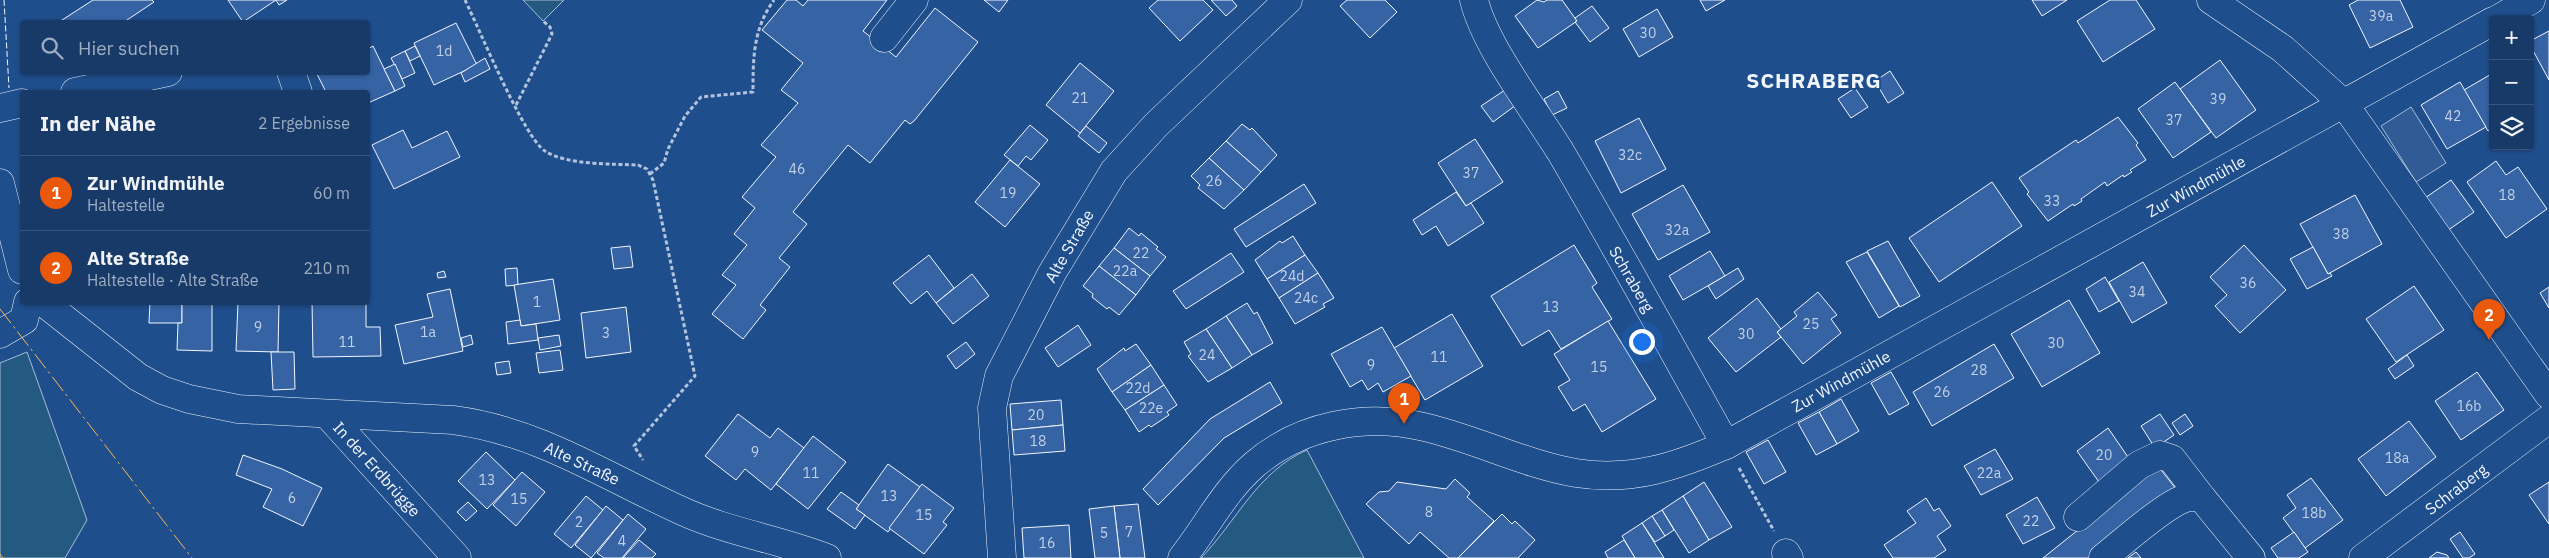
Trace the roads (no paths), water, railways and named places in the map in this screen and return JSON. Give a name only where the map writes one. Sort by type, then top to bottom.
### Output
[{"type":"street","points":[[884,38],[914,0]]},
{"type":"street","name":"Alte Straße","points":[[1002,558],[992,408],[999,376],[1034,307],[1052,273],[1114,171],[1156,125],[1288,0]]},
{"type":"street","name":"Schraberg","points":[[1474,0],[1476,10],[1497,50],[1559,151],[1726,445]]},
{"type":"street","points":[[2211,0],[2284,50],[2344,104],[2549,395]]},
{"type":"street","points":[[2505,15],[2531,0]]},
{"type":"street","name":"Zur Windmühle","points":[[1182,558],[1235,484],[1255,464],[1290,441],[1324,427],[1359,422],[1382,422],[1424,427],[1519,458],[1577,473],[1622,476],[1675,466],[1726,445],[2489,23]]},
{"type":"street","points":[[84,90],[154,75]]},
{"type":"street","points":[[292,75],[297,90]]},
{"type":"street","points":[[0,108],[20,103]]},
{"type":"street","points":[[0,183],[20,262]]},
{"type":"street","points":[[0,334],[24,320],[27,305]]},
{"type":"street","name":"In der Erdbrügge","points":[[47,305],[111,358],[138,377],[162,390],[188,399],[238,409],[326,414],[457,558]]},
{"type":"street","name":"Alte Straße","points":[[326,414],[453,420],[505,429],[573,457],[693,516],[828,558]]},
{"type":"street","name":"Schraberg","points":[[2362,558],[2549,419]]},
{"type":"street","points":[[2078,517],[2139,465],[2160,455],[2172,459],[2251,558]]},
{"type":"street","points":[[2103,558],[2182,499],[2195,496],[2202,498]]},
{"type":"place","name":"Alte Straße","points":[[2489,340]]},
{"type":"place","name":"Zur Windmühle","points":[[1404,424]]},
{"type":"district","name":"SCHRABERG","points":[[1814,81]]}]
